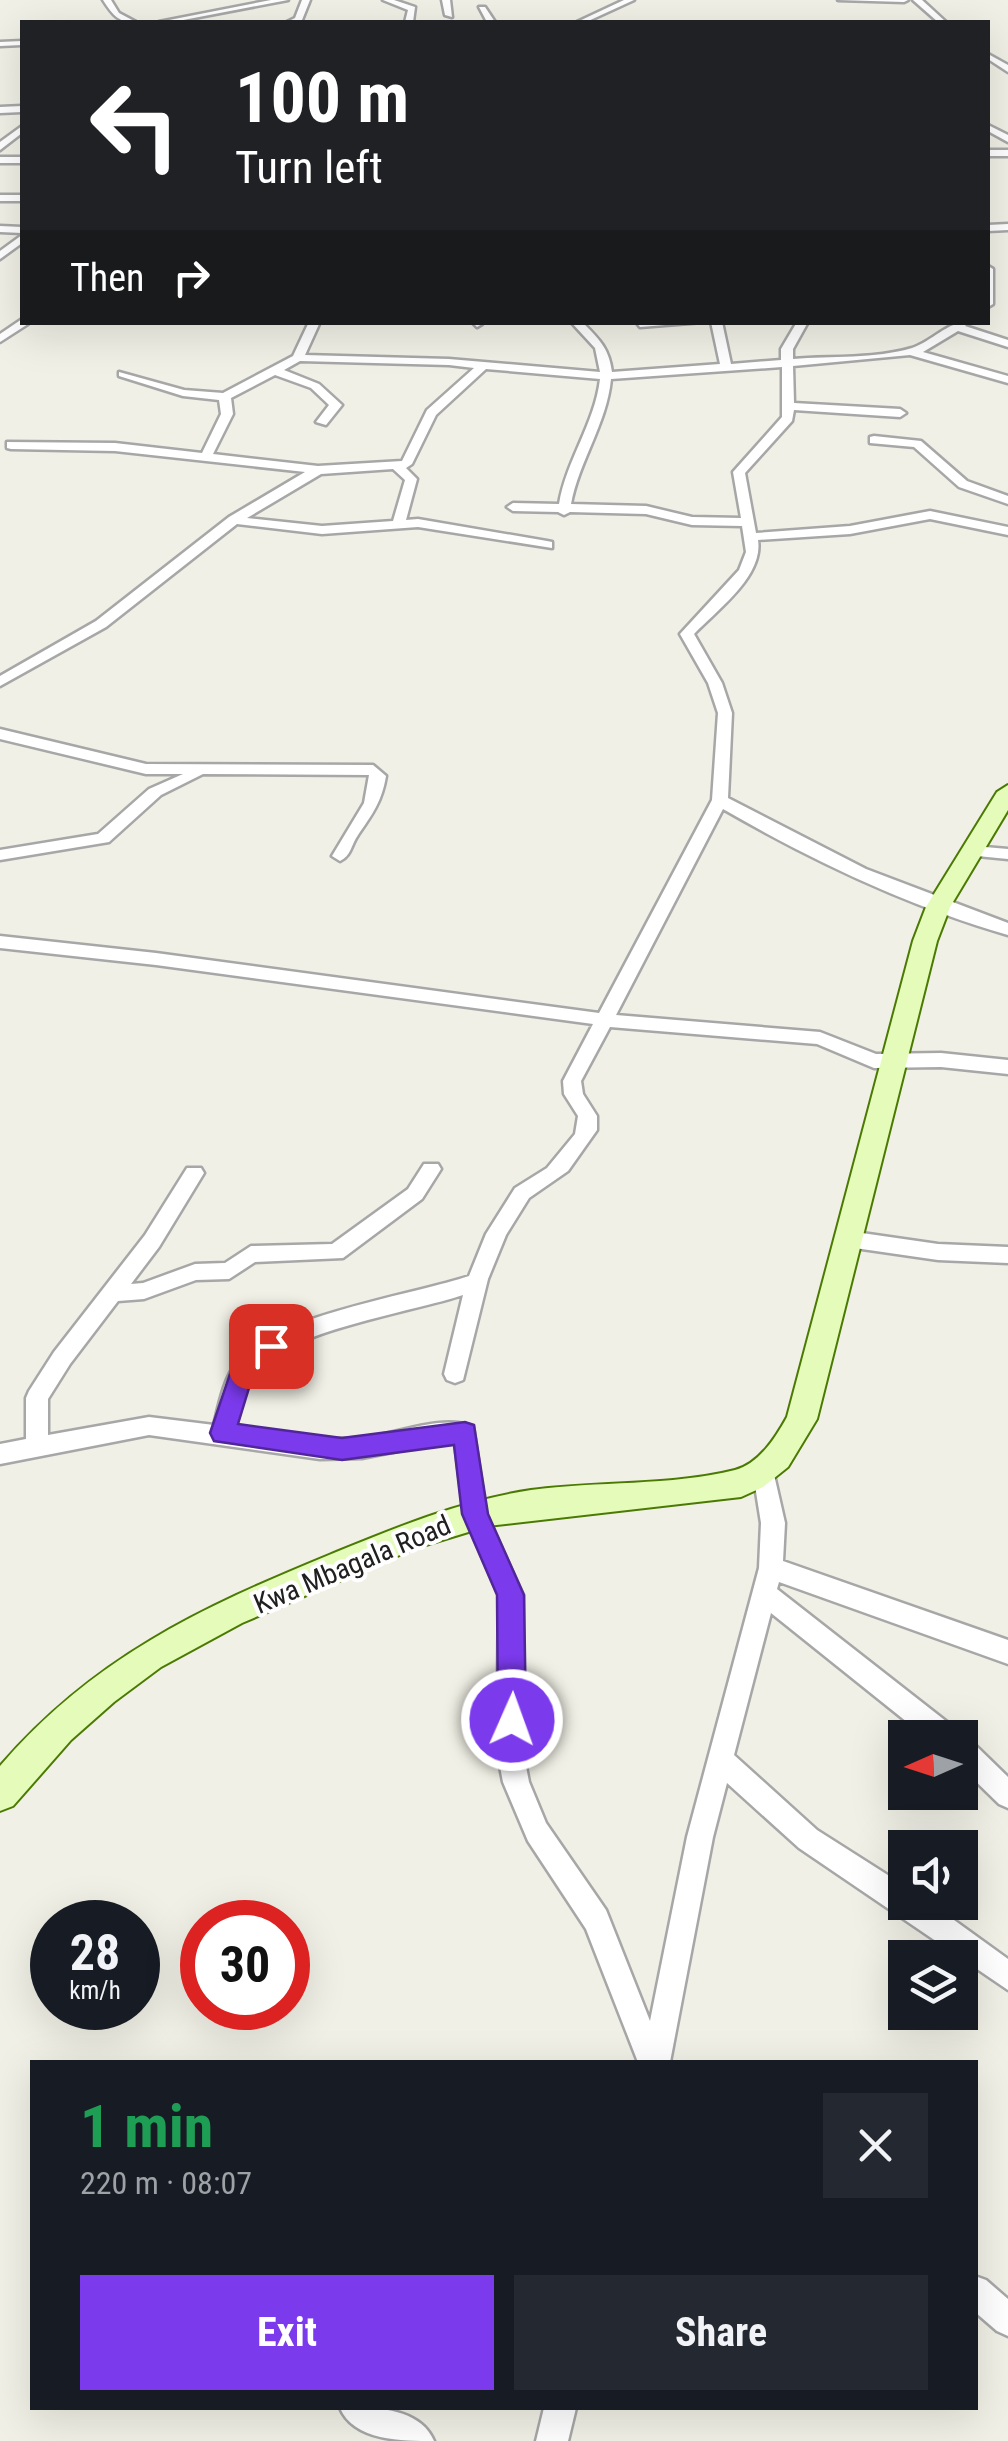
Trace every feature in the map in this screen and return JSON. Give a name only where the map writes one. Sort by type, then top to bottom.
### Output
[{"type":"street","points":[[107,0],[116,15],[127,20]]},
{"type":"street","points":[[174,20],[284,0]]},
{"type":"street","points":[[386,0],[412,9],[409,20]]},
{"type":"street","points":[[446,0],[448,16]]},
{"type":"street","points":[[585,20],[630,0]]},
{"type":"street","points":[[842,0],[904,0]]},
{"type":"street","points":[[917,0],[940,20]]},
{"type":"street","points":[[200,3],[244,7]]},
{"type":"street","points":[[482,9],[490,20]]},
{"type":"street","points":[[0,147],[20,131]]},
{"type":"street","points":[[0,256],[20,236]]},
{"type":"street","points":[[123,374],[184,393],[224,397],[280,372],[298,358],[314,325]]},
{"type":"street","points":[[564,512],[569,481],[596,418],[607,376],[602,350],[579,325]]},
{"type":"street","points":[[717,325],[726,366]]},
{"type":"street","points":[[455,1374],[477,1282],[523,1192],[557,1168],[587,1129],[586,1111],[570,1086],[720,800],[724,712],[709,672],[688,634],[745,571],[753,552],[739,472],[783,428],[789,406],[787,349],[801,325]]},
{"type":"street","points":[[911,352],[961,325],[1008,344]]},
{"type":"street","points":[[298,358],[607,376],[911,352],[1008,380]]},
{"type":"street","points":[[12,445],[207,455],[318,470],[399,468],[411,459],[431,414],[482,366]]},
{"type":"street","points":[[280,372],[316,386],[336,406],[322,422]]},
{"type":"street","points":[[207,455],[227,414],[224,397]]},
{"type":"street","points":[[789,406],[900,413]]},
{"type":"street","points":[[874,440],[918,444],[964,484],[1008,500]]},
{"type":"street","points":[[399,468],[412,479],[399,522]]},
{"type":"street","points":[[0,682],[101,624],[234,520],[318,470]]},
{"type":"street","points":[[512,507],[564,512],[646,510],[750,530],[850,530],[930,515],[1008,531]]},
{"type":"street","points":[[234,520],[322,530],[399,522],[547,545]]},
{"type":"street","points":[[0,734],[115,764],[200,772],[373,770],[378,776],[374,806],[344,843],[340,856]]},
{"type":"street","points":[[0,855],[103,838],[154,792],[200,772]]},
{"type":"street","points":[[654,2060],[719,1758],[767,1580],[773,1524],[764,1472],[785,1452],[802,1420],[938,907],[1008,792]]},
{"type":"street","points":[[720,800],[768,830],[938,907],[1008,929]]},
{"type":"street","points":[[973,850],[1008,854]]},
{"type":"street","points":[[0,942],[156,958],[244,974],[606,1020],[786,1033],[820,1038],[874,1060],[895,1058],[1008,1067]]},
{"type":"street","points":[[114,1293],[144,1291],[195,1272],[228,1271],[244,1257],[259,1253],[336,1252],[415,1194],[431,1169]]},
{"type":"street","points":[[37,1445],[37,1398],[62,1358],[177,1204],[194,1173]]},
{"type":"street","points":[[848,1239],[938,1252],[1008,1255]]},
{"type":"street","points":[[222,1433],[243,1370],[271,1346],[305,1332],[477,1282]]},
{"type":"street","points":[[0,1454],[149,1426],[342,1449],[465,1433],[475,1514],[511,1595],[510,1750],[523,1806],[596,1920],[653,2060]]},
{"type":"street","name":"Kwa Mbagala Road","points":[[0,1793],[52,1732],[94,1696],[174,1641],[406,1537],[475,1514],[521,1504],[740,1483],[764,1472]]},
{"type":"street","points":[[767,1580],[1008,1652]]},
{"type":"street","points":[[767,1580],[926,1720]]},
{"type":"street","points":[[719,1758],[808,1839],[888,1891]]},
{"type":"street","points":[[978,1766],[1008,1795]]},
{"type":"street","points":[[930,1920],[1008,1976]]},
{"type":"street","points":[[978,2294],[1008,2320]]},
{"type":"street","points":[[360,2410],[418,2441]]},
{"type":"street","points":[[552,2441],[560,2410]]},
{"type":"route","points":[[271,1346],[243,1370],[222,1433],[342,1449],[379,1446],[433,1434],[465,1433],[475,1514],[511,1595],[512,1720]]}]
